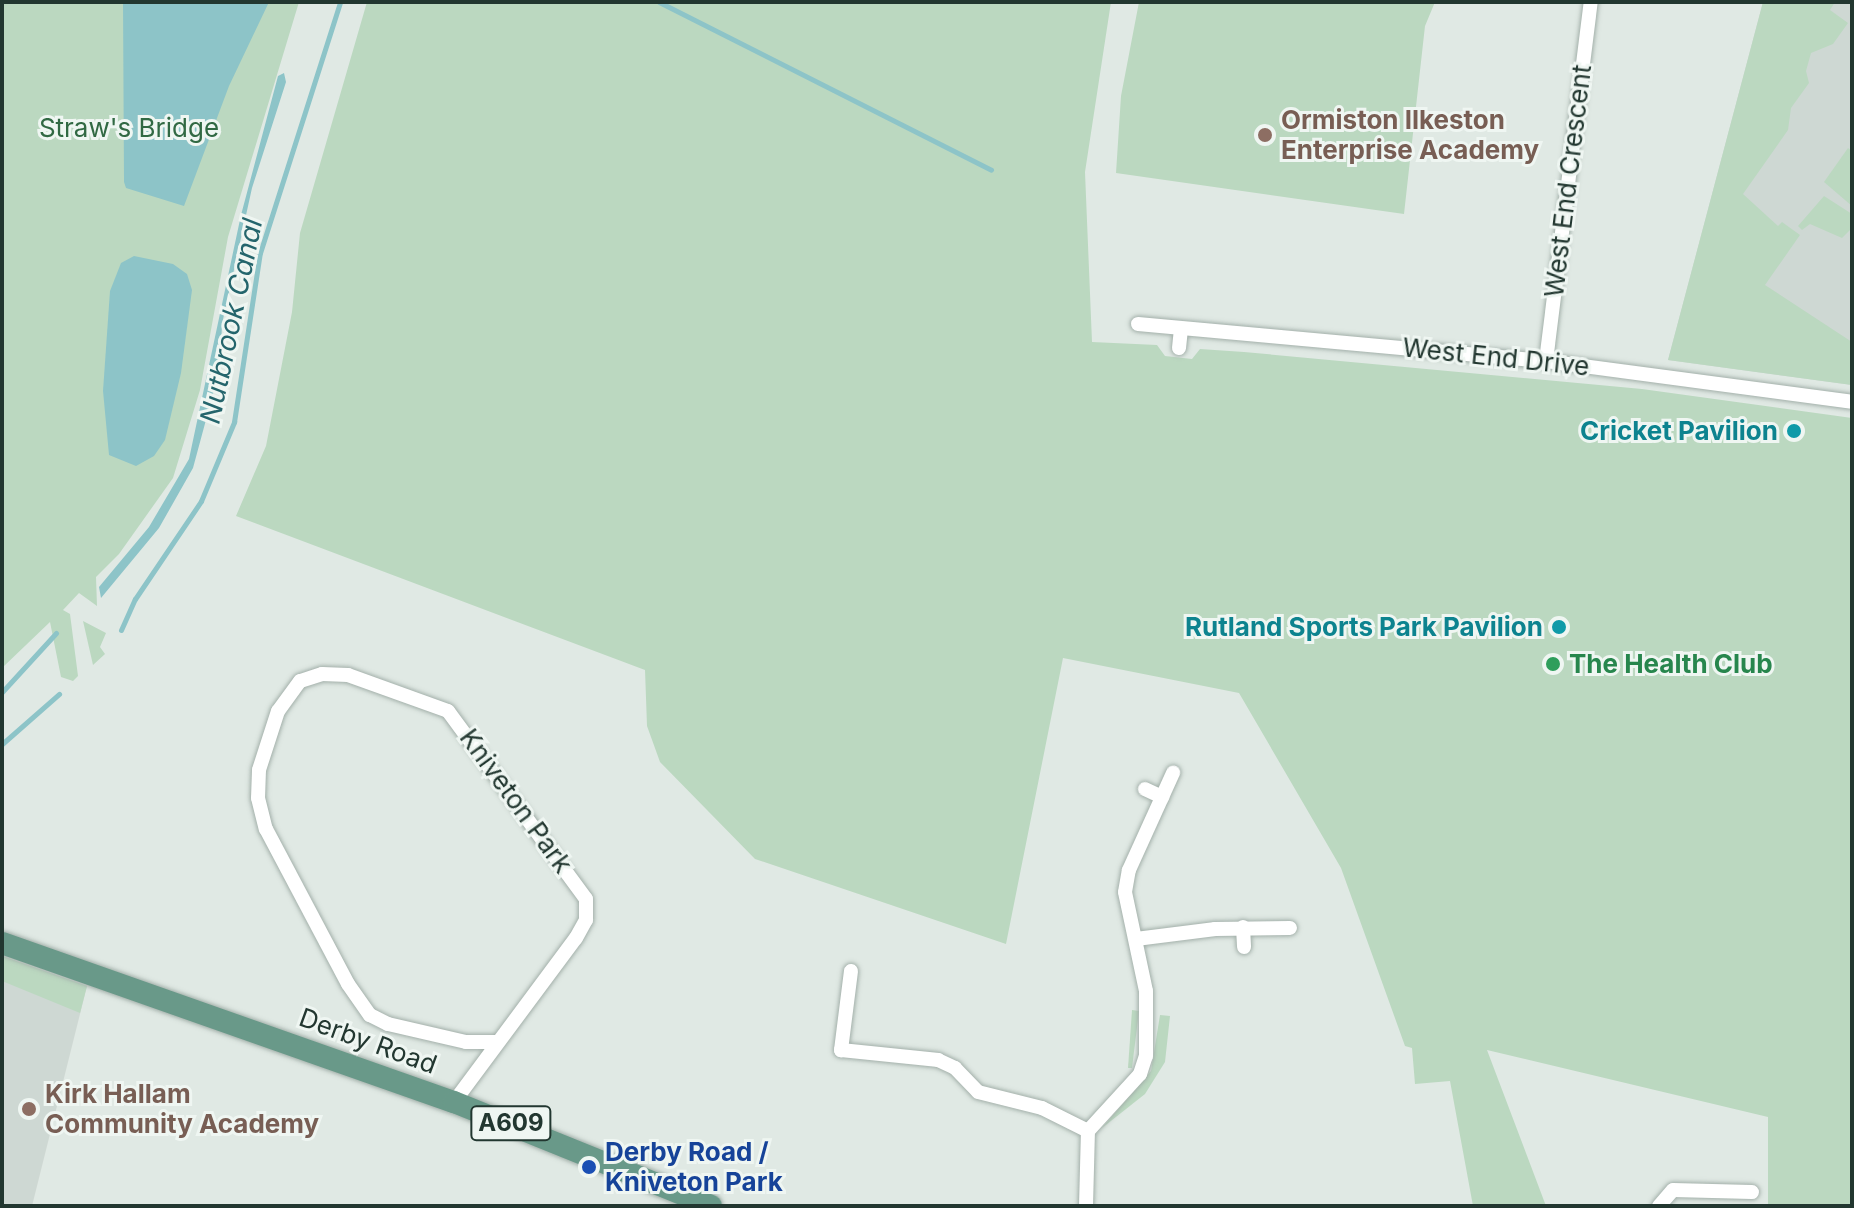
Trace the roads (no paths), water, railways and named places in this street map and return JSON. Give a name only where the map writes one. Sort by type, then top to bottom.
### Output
[{"type":"main road","name":"Derby Road","points":[[2,943],[454,1102],[711,1206]]},
{"type":"street","name":"West End Crescent","points":[[1546,361],[1591,2]]},
{"type":"street","name":"West End Drive","points":[[1138,324],[1546,361],[1852,402]]},
{"type":"street","points":[[1179,348],[1181,329]]},
{"type":"street","name":"Kniveton Park","points":[[454,1102],[576,938],[586,920],[586,899],[448,711],[348,675],[322,674],[300,681],[278,711],[259,770],[258,798],[266,829],[348,984],[370,1015],[388,1024],[466,1042],[497,1042]]},
{"type":"street","points":[[1086,1206],[1088,1131],[1143,1066],[1148,1009],[1127,883],[1173,773]]},
{"type":"street","points":[[1145,789],[1162,797]]},
{"type":"street","points":[[1136,939],[1243,927],[1290,928]]},
{"type":"street","points":[[1243,927],[1244,947]]},
{"type":"street","points":[[851,971],[841,1050],[938,1060],[955,1068],[978,1092],[1042,1108],[1088,1131]]},
{"type":"street","points":[[1659,1206],[1673,1190],[1718,1198],[1752,1192]]},
{"type":"water","points":[[123,2],[269,2],[229,86],[184,206],[126,188],[124,182]]},
{"type":"water","points":[[284,73],[286,82],[252,188],[222,324],[220,368],[193,468],[159,528],[101,598],[99,587],[149,527],[189,459],[241,215],[278,76]]},
{"type":"water","points":[[134,256],[173,264],[187,274],[192,290],[181,373],[165,440],[154,456],[136,466],[109,455],[103,391],[110,291],[121,263]]},
{"type":"waterway","name":"Nutbrook Canal","points":[[121,630],[135,599],[201,501],[234,422],[260,253],[340,2]]},
{"type":"waterway","points":[[659,2],[991,170]]},
{"type":"waterway","points":[[2,692],[56,633]]},
{"type":"waterway","name":"Nutbrook Canal","points":[[2,744],[59,694]]},
{"type":"place","name":"Ormiston Ilkeston Enterprise Academy","points":[[1265,135]]},
{"type":"place","name":"Cricket Pavilion","points":[[1794,431]]},
{"type":"place","name":"Rutland Sports Park Pavilion","points":[[1559,627]]},
{"type":"place","name":"The Health Club","points":[[1553,664]]},
{"type":"place","name":"Kirk Hallam Community Academy","points":[[29,1109]]},
{"type":"place","name":"Derby Road / Kniveton Park","points":[[589,1167]]},
{"type":"park label","name":"Straw's Bridge","points":[[129,128]]}]
